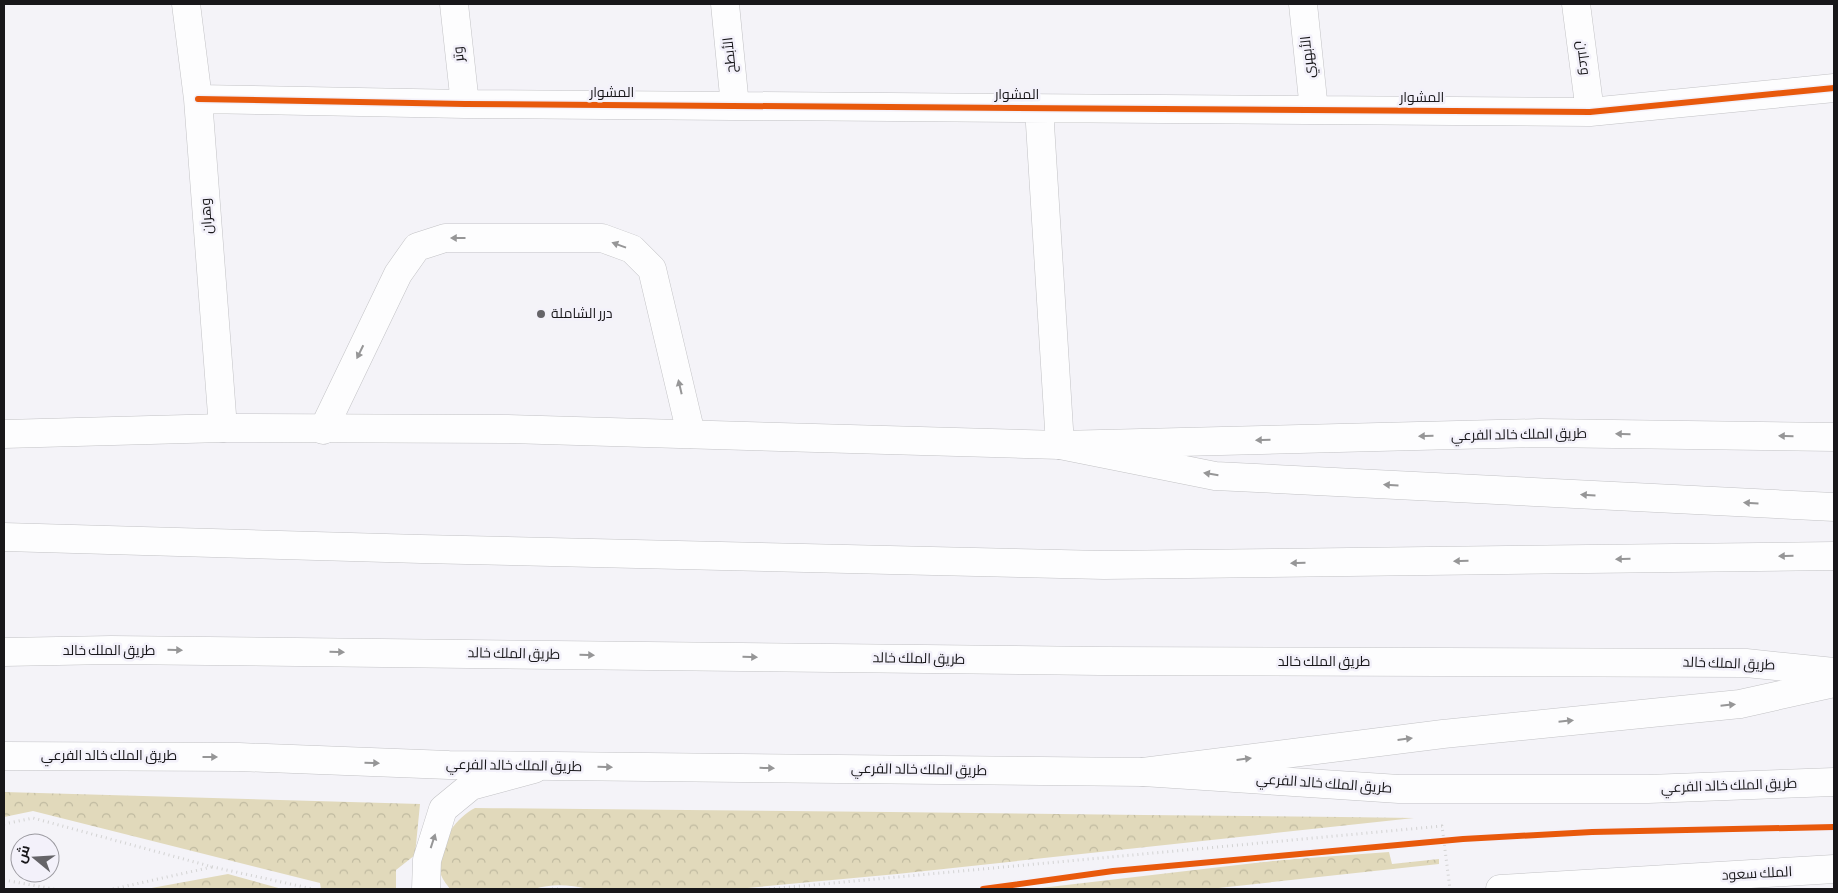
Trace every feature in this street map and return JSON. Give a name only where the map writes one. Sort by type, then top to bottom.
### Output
[{"type":"main road","name":"وهران","points":[[186,4],[198,98],[223,428]]},
{"type":"main road","name":"وتر","points":[[454,4],[465,104]]},
{"type":"main road","name":"الأبطح","points":[[725,4],[735,106]]},
{"type":"main road","name":"الأبهري","points":[[1303,4],[1314,110]]},
{"type":"main road","name":"وعلان","points":[[1576,4],[1590,112]]},
{"type":"main road","name":"المشوار","points":[[198,98],[465,104],[1590,112],[1834,88]]},
{"type":"main road","points":[[1039,108],[1060,445],[1215,476],[1834,507]]},
{"type":"main road","points":[[323,430],[398,274],[417,247],[445,238],[602,238],[632,249],[652,269],[691,434]]},
{"type":"main road","name":"طريق الملك خالد الفرعي","points":[[4,434],[223,428],[323,430],[506,429],[1060,445],[1540,433],[1834,437]]},
{"type":"main road","points":[[4,536],[421,549],[1104,565],[1834,556]]},
{"type":"main road","name":"طريق الملك خالد","points":[[4,652],[111,650],[1100,661],[1746,662],[1834,672]]},
{"type":"main road","points":[[1143,772],[1443,734],[1740,704],[1834,683]]},
{"type":"main road","name":"طريق الملك خالد الفرعي","points":[[4,756],[239,757],[545,766],[1143,772],[1399,789],[1648,789],[1834,782]]},
{"type":"main road","points":[[431,885],[427,860],[443,810],[471,786],[545,766]]},
{"type":"main road","name":"الملك سعود","points":[[1500,889],[1834,870]]},
{"type":"path","points":[[4,824],[33,818],[213,867],[313,889]]},
{"type":"path","points":[[769,889],[1442,826],[1450,889]]},
{"type":"path","points":[[1435,842],[1454,840]]},
{"type":"path","points":[[113,889],[213,867]]},
{"type":"path","points":[[4,880],[54,889]]},
{"type":"path","points":[[552,889],[560,889]]},
{"type":"green space","points":[[4,792],[420,804],[415,855],[396,870],[396,889],[321,889],[320,883],[33,811],[4,817]]},
{"type":"green space","points":[[475,808],[1414,818],[897,874],[736,889],[589,889],[561,885],[534,889],[450,889],[442,877],[439,866],[442,846],[460,819]]},
{"type":"green space","points":[[1389,852],[1392,864],[1439,859],[1439,864],[1209,889],[1032,889],[1281,860]]},
{"type":"green space","points":[[228,874],[282,889],[146,889]]},
{"type":"cycle path","points":[[198,99],[465,104],[1590,112],[1834,88]]},
{"type":"cycle path","points":[[983,889],[1113,871],[1463,839],[1592,832],[1834,827]]},
{"type":"place","name":"درر الشاملة","points":[[541,314]]}]
